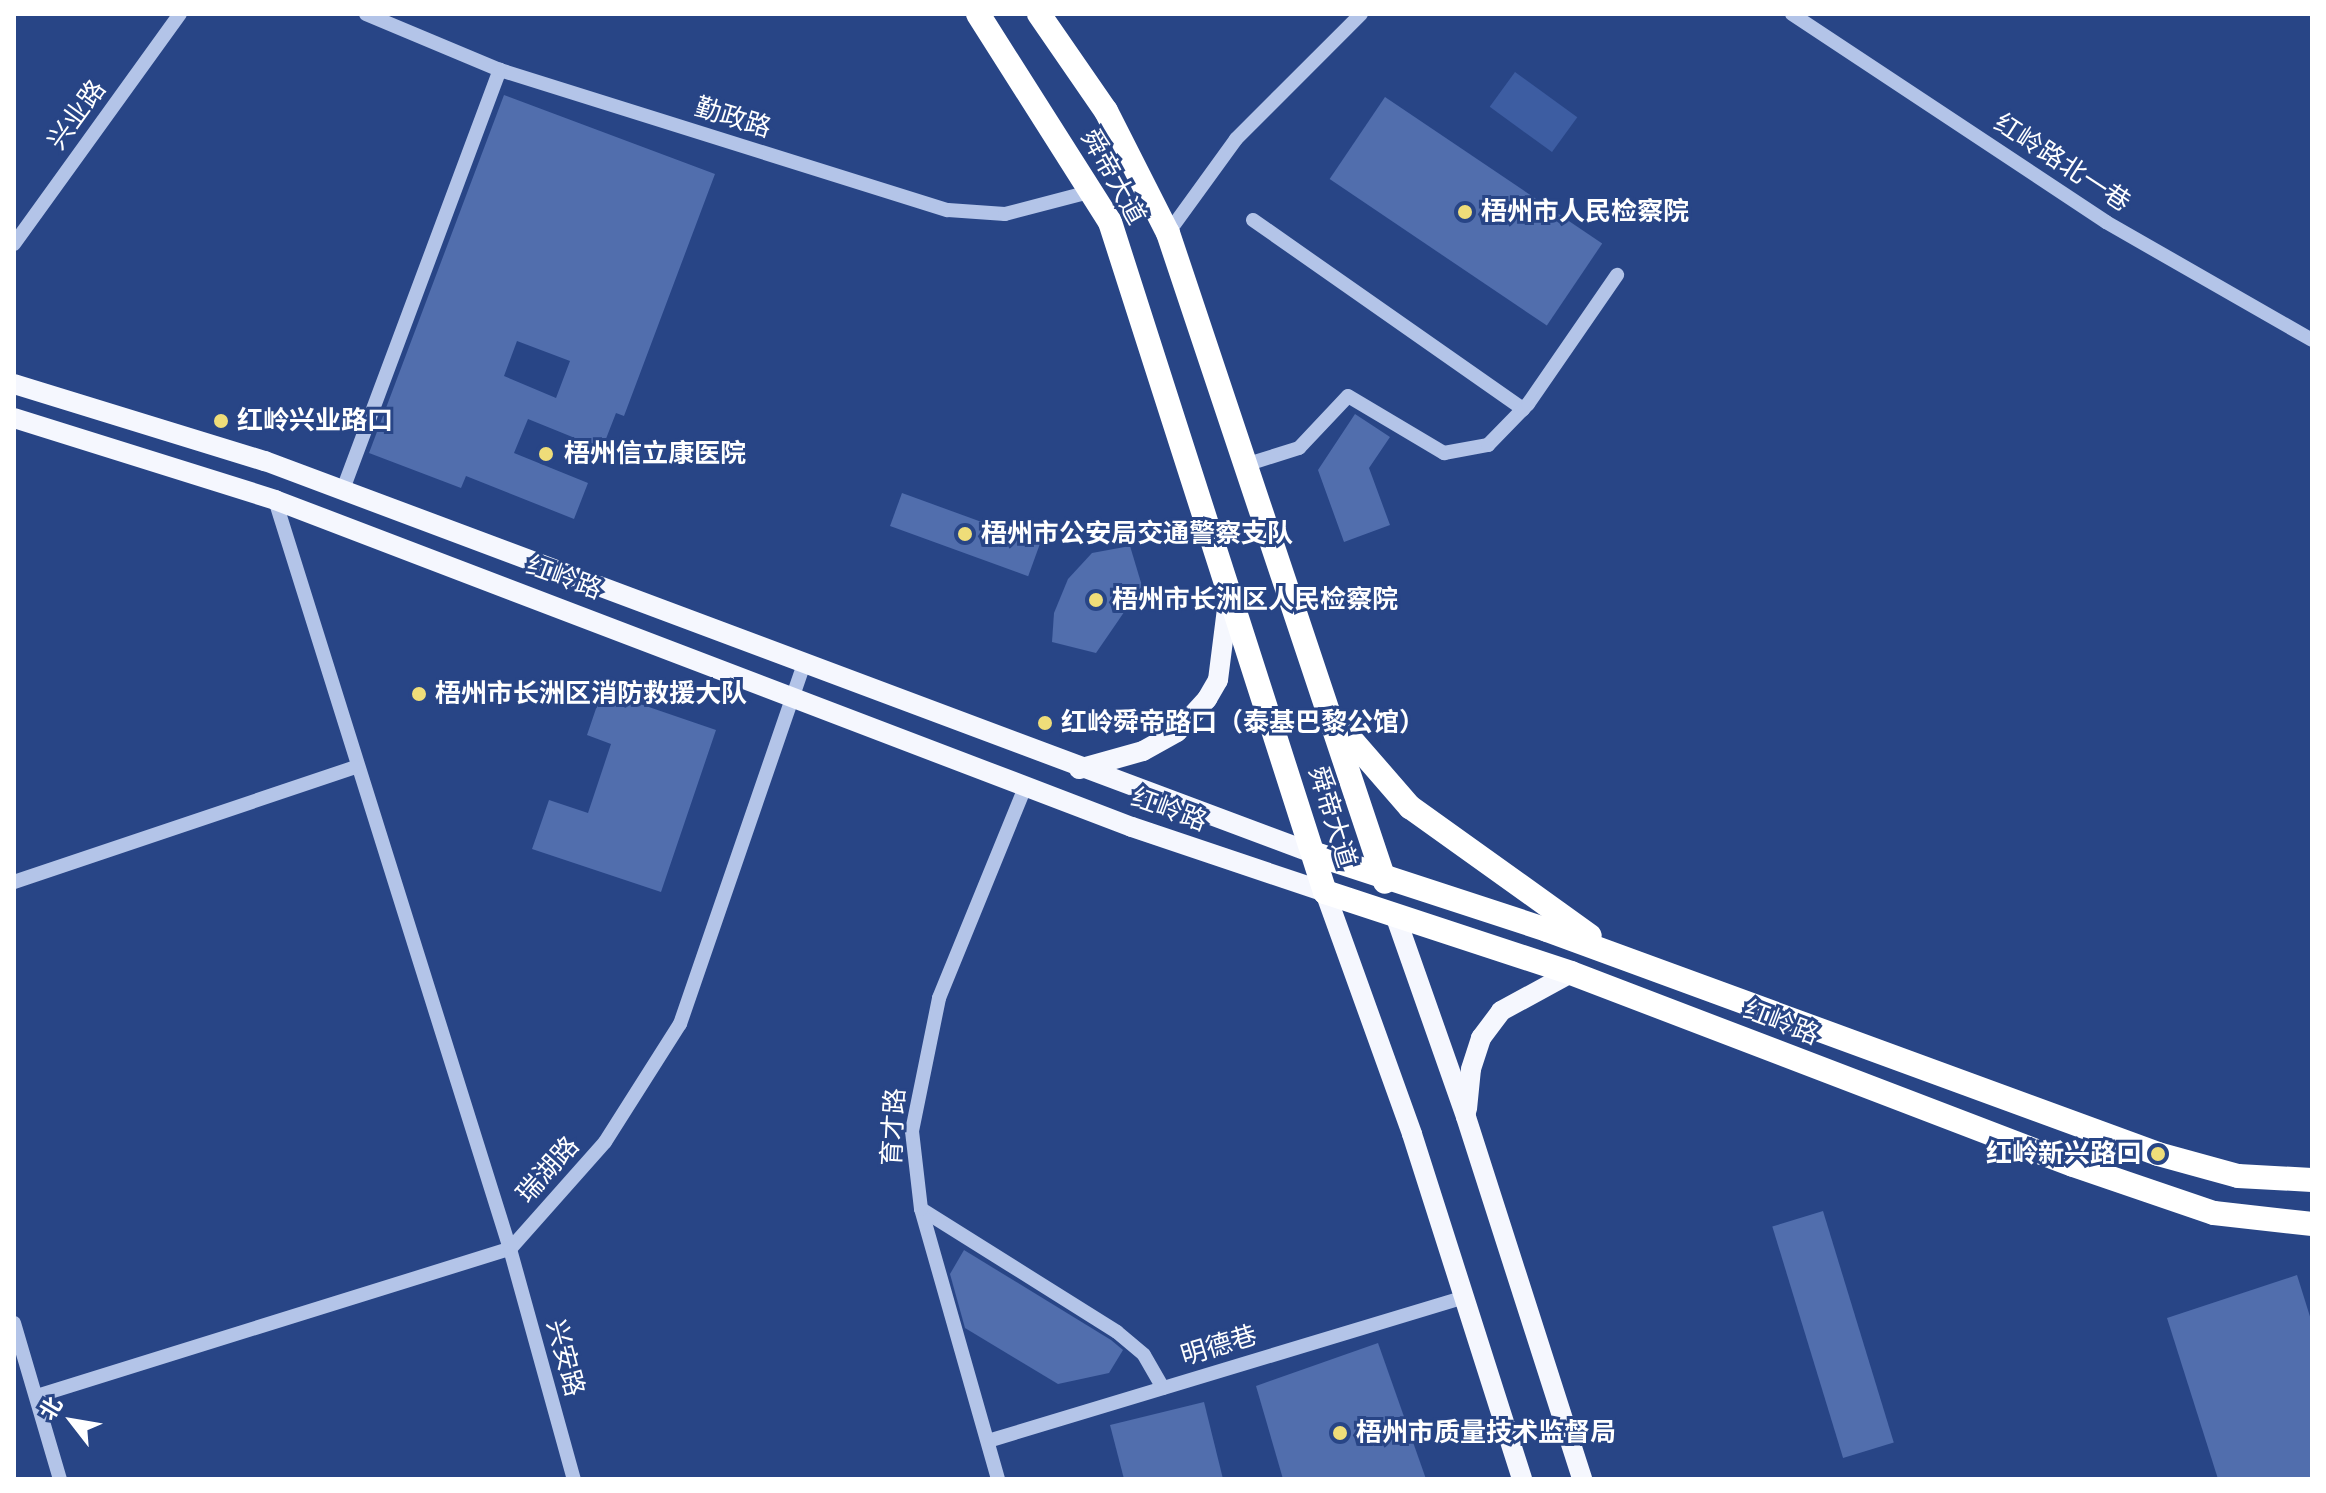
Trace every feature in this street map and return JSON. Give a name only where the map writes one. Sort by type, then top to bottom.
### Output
[{"type":"highway","name":"舜帝大道","points":[[978,14],[1093,191],[1122,252],[1325,892]]},
{"type":"highway","name":"舜帝大道","points":[[1039,14],[1106,111],[1168,233],[1321,702],[1395,915]]},
{"type":"highway","points":[[1321,702],[1366,762],[1410,807],[1622,958]]},
{"type":"highway","name":"红岭路","points":[[1315,854],[1382,874],[1622,958],[2192,1165],[2238,1176],[2312,1180]]},
{"type":"highway","name":"红岭路","points":[[1325,892],[1571,973],[2172,1199],[2237,1217],[2312,1224]]},
{"type":"main road","name":"红岭路","points":[[14,384],[265,461],[1079,769],[1315,854]]},
{"type":"main road","name":"红岭路","points":[[14,418],[275,500],[793,693],[1026,785],[1325,892]]},
{"type":"main road","points":[[1079,769],[1143,751],[1177,732],[1207,699],[1218,680],[1225,647],[1226,573]]},
{"type":"main road","name":"舜帝大道","points":[[1325,892],[1464,1297],[1522,1479]]},
{"type":"main road","points":[[1395,915],[1466,1117],[1582,1479]]},
{"type":"main road","points":[[1466,1117],[1471,1069],[1481,1038],[1501,1011],[1571,973]]},
{"type":"street","name":"兴业路","points":[[14,244],[180,14]]},
{"type":"street","name":"勤政路","points":[[366,14],[500,70],[948,210],[1005,214],[1093,191]]},
{"type":"street","points":[[1168,233],[1236,139],[1361,14]]},
{"type":"street","name":"红岭路北一巷","points":[[1792,14],[2106,222],[2312,340]]},
{"type":"street","points":[[342,492],[500,70]]},
{"type":"street","points":[[1253,220],[1523,409]]},
{"type":"street","points":[[1245,465],[1299,448],[1348,396],[1444,453],[1488,445],[1523,409],[1617,275]]},
{"type":"street","name":"兴安路","points":[[275,500],[355,767],[510,1249],[574,1479]]},
{"type":"street","name":"瑞湖路","points":[[510,1249],[605,1142],[680,1024],[804,663]]},
{"type":"street","points":[[14,882],[355,767]]},
{"type":"street","name":"育才路","points":[[998,1479],[921,1209],[912,1131],[922,1064],[939,998],[1026,785]]},
{"type":"street","points":[[921,1209],[1117,1332],[1144,1355],[1163,1388]]},
{"type":"street","points":[[37,1396],[510,1249]]},
{"type":"street","name":"明德巷","points":[[988,1441],[1464,1297]]},
{"type":"street","points":[[14,1323],[60,1479]]},
{"type":"shaded area","points":[[1515,72],[1577,117],[1552,152],[1490,107]]},
{"type":"building","points":[[504,95],[715,174],[624,416],[616,413],[602,449],[528,419],[514,453],[588,483],[574,519],[466,476],[461,488],[369,453]],"holes":[[[517,341],[570,361],[556,398],[504,376]]]},
{"type":"building","name":"梧州市人民检察院","points":[[1385,97],[1602,244],[1547,326],[1330,179]]},
{"type":"building","points":[[1355,414],[1390,437],[1369,468],[1390,525],[1344,542],[1318,470]]},
{"type":"building","name":"梧州市公安局交通警察支队","points":[[902,493],[1040,543],[1028,576],[890,526]]},
{"type":"building","name":"梧州市长洲区人民检察院","points":[[1130,546],[1142,586],[1096,653],[1052,642],[1054,613],[1068,579],[1092,553]]},
{"type":"building","points":[[602,691],[716,730],[661,892],[532,849],[549,800],[588,813],[611,744],[587,735]]},
{"type":"building","points":[[1823,1211],[1894,1442],[1843,1458],[1772,1226]]},
{"type":"building","points":[[964,1250],[1123,1350],[1109,1373],[1058,1384],[965,1328],[950,1274]]},
{"type":"building","points":[[2297,1275],[2312,1323],[2312,1479],[2218,1479],[2167,1318]]},
{"type":"building","name":"梧州市质量技术监督局","points":[[1378,1343],[1426,1479],[1283,1479],[1256,1386]]},
{"type":"building","points":[[1204,1402],[1223,1479],[1124,1479],[1110,1425]]},
{"type":"place","name":"梧州市人民检察院","points":[[1465,212]]},
{"type":"place","name":"红岭兴业路口","points":[[221,421]]},
{"type":"place","name":"梧州信立康医院","points":[[546,454]]},
{"type":"place","name":"梧州市公安局交通警察支队","points":[[965,534]]},
{"type":"place","name":"梧州市长洲区人民检察院","points":[[1096,600]]},
{"type":"place","name":"梧州市长洲区消防救援大队","points":[[419,694]]},
{"type":"place","name":"红岭舜帝路口（泰基巴黎公馆）","points":[[1045,723]]},
{"type":"place","name":"红岭新兴路口","points":[[2158,1154]]},
{"type":"place","name":"梧州市质量技术监督局","points":[[1340,1433]]}]
